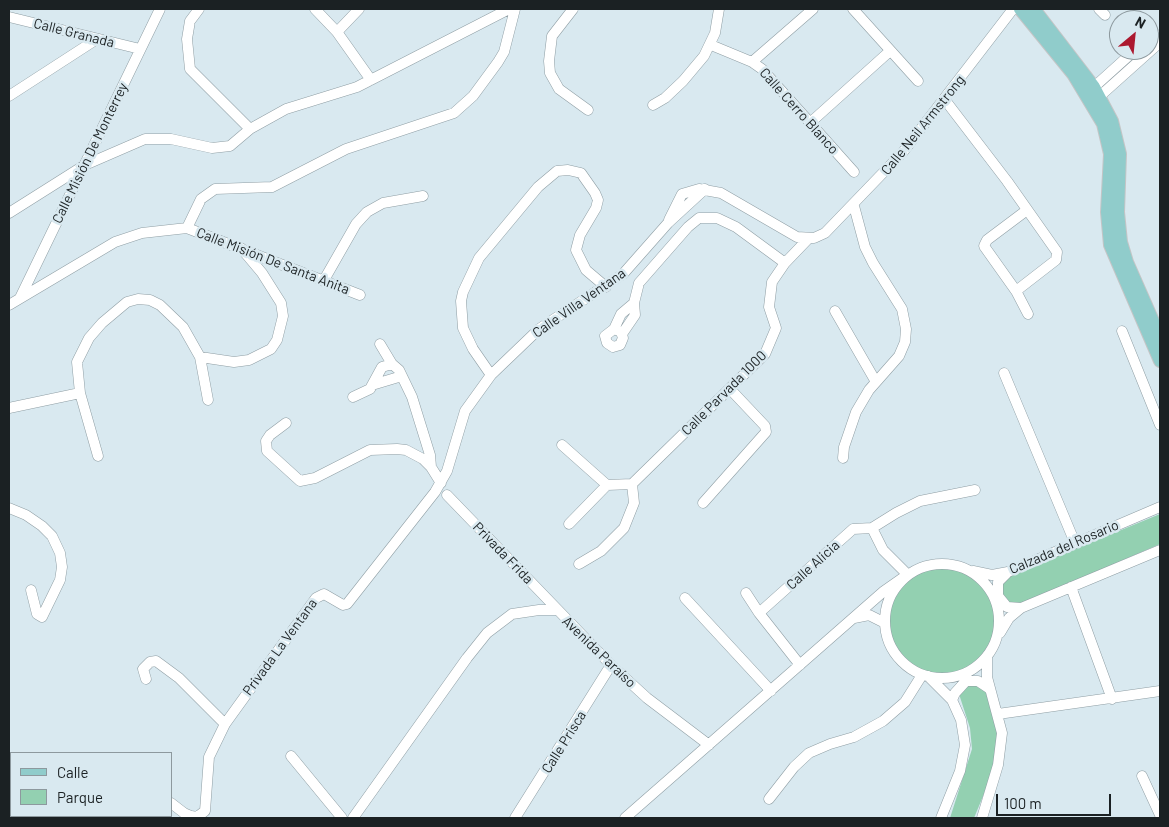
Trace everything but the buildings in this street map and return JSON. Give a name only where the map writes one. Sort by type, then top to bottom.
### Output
[{"type":"main road","points":[[1020,9],[1073,74],[1103,124],[1110,154],[1107,212],[1110,245],[1160,361]]},
{"type":"main road","points":[[1034,9],[1097,91],[1112,121],[1120,154],[1118,212],[1121,242],[1127,262],[1160,338]]},
{"type":"street","name":"Calle Misión De Monterrey","points":[[20,298],[160,9]]},
{"type":"street","points":[[199,9],[190,22],[187,39],[190,69],[250,129]]},
{"type":"street","points":[[315,9],[337,32],[371,80]]},
{"type":"street","points":[[337,32],[359,9]]},
{"type":"street","points":[[9,214],[85,165],[145,139],[156,137],[212,148],[230,146],[250,129],[286,109],[357,87],[509,9]]},
{"type":"street","name":"Calle Misión De Santa Anita","points":[[187,228],[201,199],[215,189],[272,187],[346,149],[454,113],[473,96],[504,52],[515,9]]},
{"type":"street","points":[[573,9],[552,36],[548,61],[554,83],[559,89],[588,110]]},
{"type":"street","points":[[653,105],[666,98],[695,69],[711,44],[719,9]]},
{"type":"street","points":[[752,62],[813,9]]},
{"type":"street","points":[[853,9],[918,81]]},
{"type":"street","name":"Calle Neil Armstrong","points":[[809,238],[825,234],[854,206],[903,152],[945,100],[1013,9]]},
{"type":"street","name":"Calle Granada","points":[[9,17],[140,49]]},
{"type":"street","points":[[9,96],[97,39]]},
{"type":"street","name":"Calle Cerro Blanco","points":[[711,44],[752,62],[774,79],[854,172]]},
{"type":"street","points":[[811,122],[890,51]]},
{"type":"street","points":[[1097,91],[1126,60]]},
{"type":"street","points":[[1097,91],[1137,60]]},
{"type":"street","points":[[945,100],[1057,252],[1057,258],[1016,291]]},
{"type":"street","points":[[491,375],[473,349],[463,328],[462,292],[479,258],[538,187],[557,171],[568,170],[581,173],[595,192],[598,200],[596,208],[580,235],[576,250],[586,270],[606,287]]},
{"type":"street","name":"Calle Villa Ventana","points":[[440,485],[466,411],[491,375],[539,329],[606,287],[632,265],[668,223],[704,189],[721,193],[797,237],[809,238]]},
{"type":"street","points":[[324,280],[356,224],[367,212],[383,202],[423,196]]},
{"type":"street","points":[[843,458],[846,441],[856,412],[876,382],[898,356],[905,342],[906,329],[902,309],[873,264],[865,247],[854,206]]},
{"type":"street","points":[[1027,210],[987,240],[984,246],[1016,291],[1028,314]]},
{"type":"street","points":[[618,331],[635,315],[634,303],[639,283],[688,227],[699,218],[717,218],[736,227],[785,263]]},
{"type":"street","name":"Calle Misión De Santa Anita","points":[[9,305],[115,242],[142,233],[187,228],[240,246],[360,295]]},
{"type":"street","name":"Calle Parvada 1000","points":[[632,484],[769,349],[776,328],[769,307],[770,288],[785,263],[809,238]]},
{"type":"street","points":[[200,356],[234,362],[255,358],[271,349],[282,327],[283,316],[276,292],[240,246]]},
{"type":"street","points":[[98,456],[80,393],[76,371],[82,349],[102,323],[127,302],[138,299],[160,304],[183,327],[200,356],[208,400]]},
{"type":"street","points":[[835,311],[876,382]]},
{"type":"street","points":[[1122,331],[1160,425]]},
{"type":"street","points":[[380,344],[402,376],[412,397],[430,454],[431,467],[440,485]]},
{"type":"street","points":[[353,397],[370,389],[382,367],[392,364]]},
{"type":"street","points":[[1004,373],[1075,543]]},
{"type":"street","points":[[372,385],[402,376]]},
{"type":"street","points":[[703,503],[763,438],[766,432],[765,426],[730,389]]},
{"type":"street","points":[[9,408],[80,393]]},
{"type":"street","points":[[286,423],[270,435],[266,441],[267,451],[300,481],[315,478],[362,453],[380,449],[406,450],[416,454],[431,467]]},
{"type":"street","points":[[562,445],[607,485]]},
{"type":"street","points":[[569,524],[607,485],[632,484],[634,503],[624,528],[601,551],[578,564]]},
{"type":"street","name":"Privada La Ventana","points":[[172,804],[184,813],[192,816],[197,817],[205,811],[209,757],[225,724],[316,598],[324,594],[343,605],[347,604],[440,485]]},
{"type":"street","points":[[906,576],[883,550],[872,528],[920,501],[975,490]]},
{"type":"street","name":"Privada Frida","points":[[447,496],[558,610]]},
{"type":"street","name":"Calzada del Rosario","points":[[906,576],[926,565],[936,563],[946,563],[992,575],[1008,572],[1160,507]]},
{"type":"street","points":[[9,508],[42,526],[52,536],[60,553],[62,567],[60,580],[42,617],[37,614],[31,590]]},
{"type":"street","name":"Calle Alicia","points":[[759,613],[853,529],[872,528]]},
{"type":"street","name":"Calzada del Rosario","points":[[998,634],[1010,618],[1021,608],[1160,550]]},
{"type":"street","name":"Calzada del Rosario","points":[[966,569],[982,581],[993,597],[999,615],[996,645],[987,658]]},
{"type":"street","points":[[1008,572],[998,582],[998,596],[1007,607],[1021,608]]},
{"type":"street","points":[[625,818],[892,584],[906,576]]},
{"type":"street","points":[[906,576],[892,596],[885,623],[892,649],[900,660],[925,675],[952,700],[961,720],[965,756],[941,818]]},
{"type":"street","points":[[1071,587],[1112,699]]},
{"type":"street","points":[[746,592],[759,613],[800,665]]},
{"type":"street","points":[[685,598],[771,691]]},
{"type":"street","name":"Avenida Paraíso","points":[[354,818],[487,633],[512,614],[525,611],[558,610],[612,666],[647,698],[709,745]]},
{"type":"street","points":[[853,619],[869,615],[885,623]]},
{"type":"street","points":[[925,675],[940,678],[960,675],[987,658]]},
{"type":"street","points":[[982,818],[995,778],[1002,733],[990,689],[987,658]]},
{"type":"street","points":[[146,679],[143,669],[150,662],[156,661],[179,678],[225,724]]},
{"type":"street","name":"Calle Prisca","points":[[515,818],[612,666]]},
{"type":"street","points":[[769,799],[794,767],[809,753],[854,737],[883,721],[905,702],[925,675]]},
{"type":"street","points":[[952,700],[955,693],[966,681],[978,680],[990,689]]},
{"type":"street","points":[[998,714],[1160,691]]},
{"type":"street","points":[[290,756],[342,818]]},
{"type":"street","points":[[1142,776],[1160,815]]},
{"type":"green space","points":[[1160,514],[1160,544],[1018,606],[1011,605],[1003,599],[1001,587],[1010,576]]},
{"type":"green space","points":[[942,568],[962,572],[980,583],[991,601],[995,621],[991,641],[980,659],[962,670],[942,674],[922,670],[904,659],[893,641],[889,621],[893,601],[904,583],[922,572]]},
{"type":"green space","points":[[965,683],[984,687],[996,722],[998,741],[993,772],[974,818],[950,818],[972,749],[970,728],[959,694]]}]
